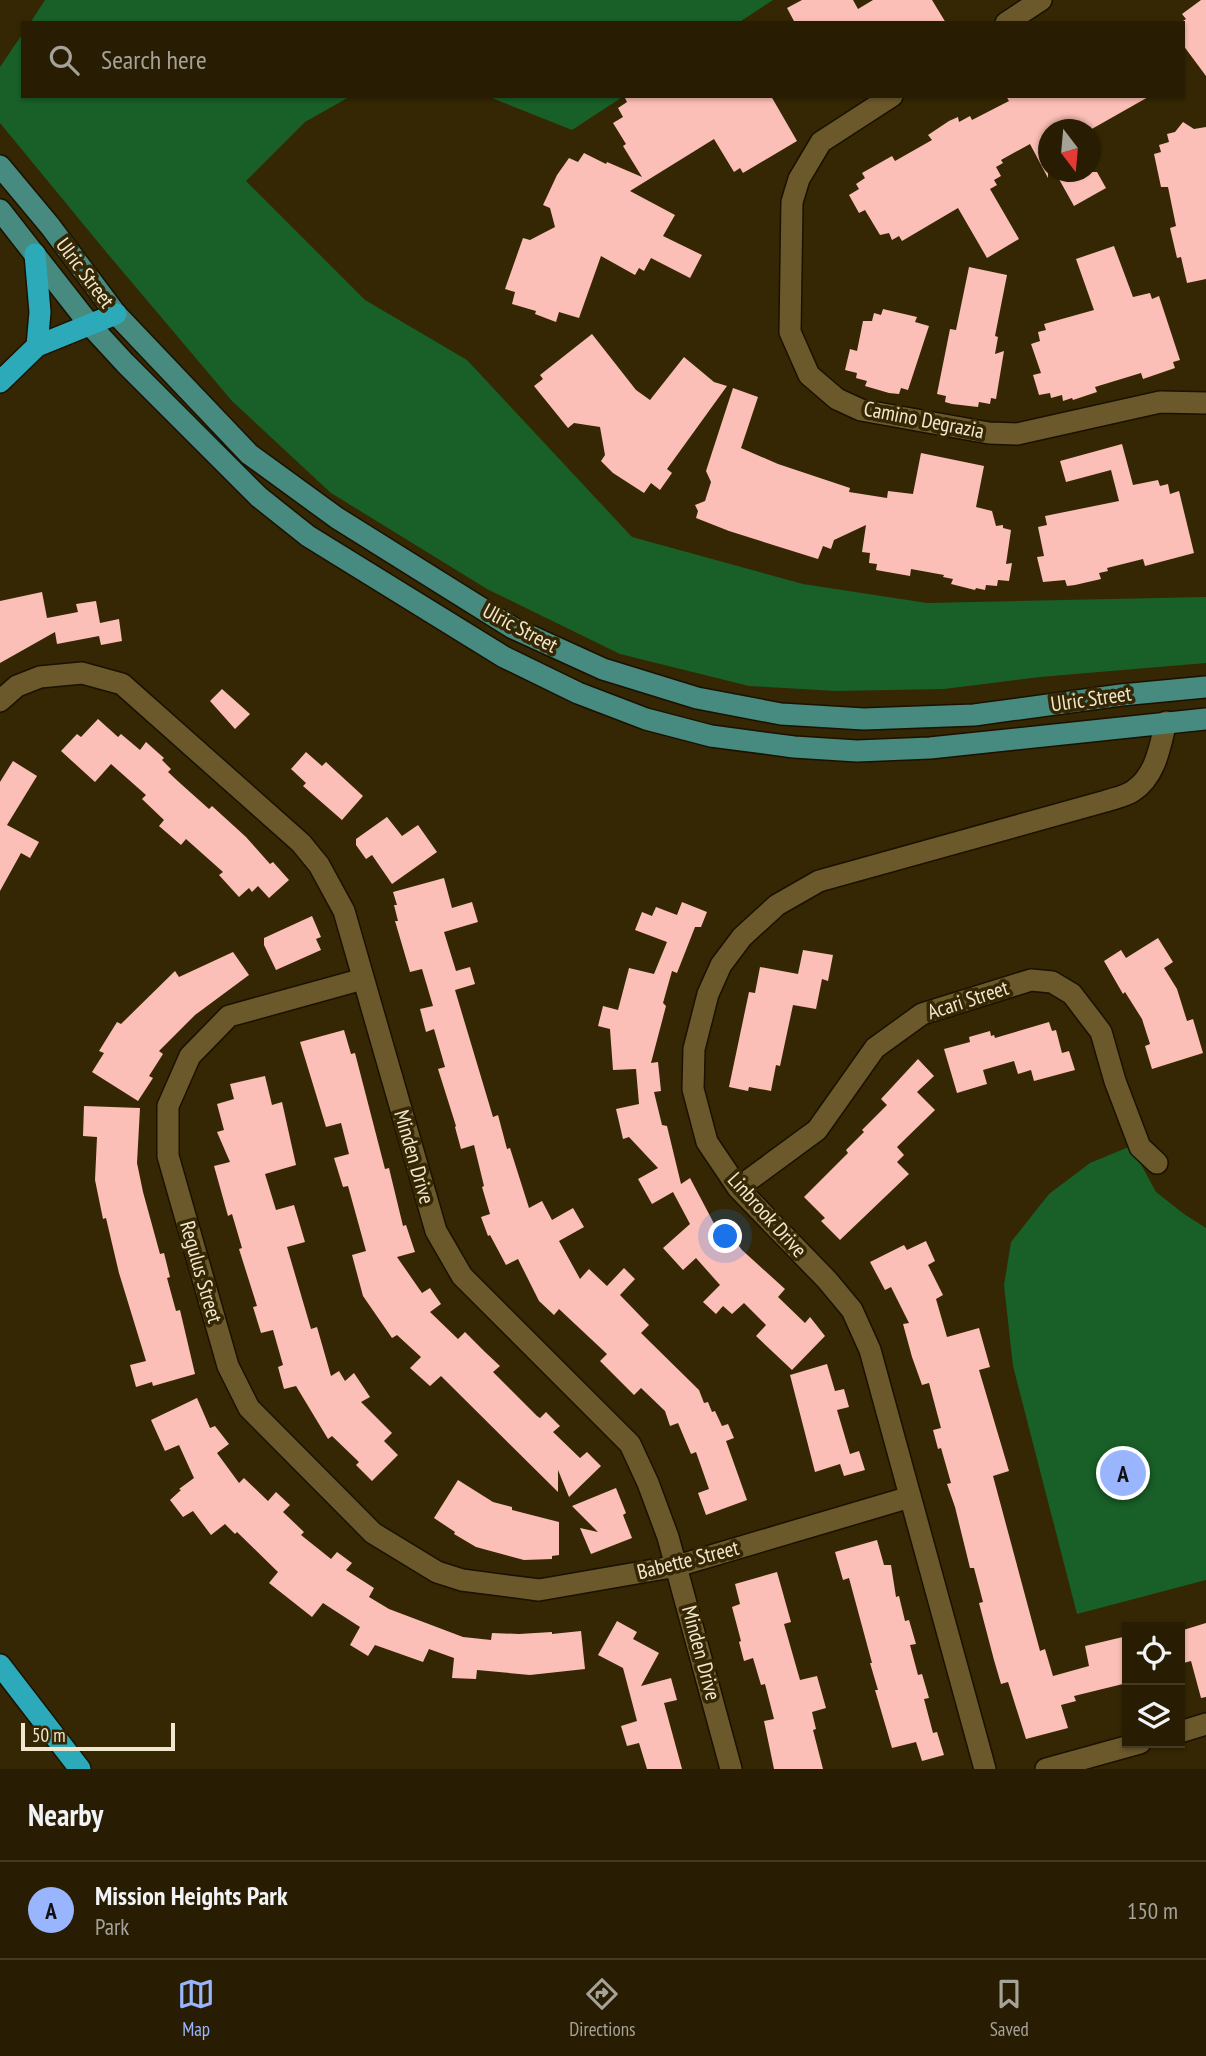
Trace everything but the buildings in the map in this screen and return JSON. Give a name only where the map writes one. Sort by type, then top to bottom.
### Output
[{"type":"highway","points":[[35,254],[40,312],[37,346]]},
{"type":"highway","points":[[0,382],[37,346],[116,314]]},
{"type":"highway","points":[[0,1665],[80,1769]]},
{"type":"main road","name":"Ulric Street","points":[[0,166],[50,226],[116,314],[248,454],[337,518],[513,628],[603,669],[697,698],[781,714],[864,719],[974,715],[1122,695],[1206,687]]},
{"type":"main road","name":"Ulric Street","points":[[0,210],[90,325],[249,488],[308,536],[505,657],[578,693],[646,719],[711,736],[794,747],[857,751],[930,748],[1206,719]]},
{"type":"main road","points":[[1122,695],[1166,722],[1206,698]]},
{"type":"street","points":[[1009,21],[1041,0]]},
{"type":"street","name":"Camino Degrazia","points":[[889,98],[821,142],[799,179],[792,202],[790,332],[809,375],[837,399],[861,410],[989,433],[1017,435],[1160,402],[1206,402]]},
{"type":"street","name":"Minden Drive","points":[[0,701],[17,686],[40,677],[82,673],[122,684],[302,843],[319,865],[344,911],[436,1231],[463,1276],[630,1444],[648,1483],[677,1566],[731,1769]]},
{"type":"street","name":"Linbrook Drive","points":[[985,1769],[870,1350],[852,1310],[827,1280],[738,1188],[707,1142],[694,1089],[694,1049],[708,994],[721,965],[742,937],[777,905],[819,881],[1107,801],[1133,791],[1150,774],[1166,722]]},
{"type":"street","name":"Regulus Street","points":[[363,979],[229,1016],[190,1056],[167,1106],[168,1156],[228,1366],[249,1408],[373,1533],[437,1572],[462,1580]]},
{"type":"street","name":"Acari Street","points":[[738,1188],[817,1130],[876,1048],[922,1014],[1031,980],[1052,982],[1072,994],[1101,1032],[1115,1081],[1140,1147],[1157,1163]]},
{"type":"street","name":"Babette Street","points":[[462,1580],[539,1590],[677,1566],[910,1497]]},
{"type":"street","points":[[1185,1730],[1206,1724]]},
{"type":"street","points":[[1046,1769],[1122,1748]]},
{"type":"green space","points":[[45,0],[773,0],[741,21],[31,21]]},
{"type":"green space","points":[[21,36],[21,98],[347,98],[305,122],[246,181],[365,300],[467,360],[632,537],[803,584],[927,603],[1206,597],[1206,663],[1040,677],[944,689],[836,691],[749,686],[620,654],[487,589],[331,493],[232,401],[0,123],[0,67]]},
{"type":"green space","points":[[492,98],[621,98],[572,130]]},
{"type":"green space","points":[[1131,1146],[1156,1192],[1206,1228],[1206,1580],[1077,1614],[1013,1366],[1004,1285],[1011,1242],[1049,1194],[1090,1163]]},
{"type":"place","name":"Mission Heights Park","points":[[1123,1473]]}]
